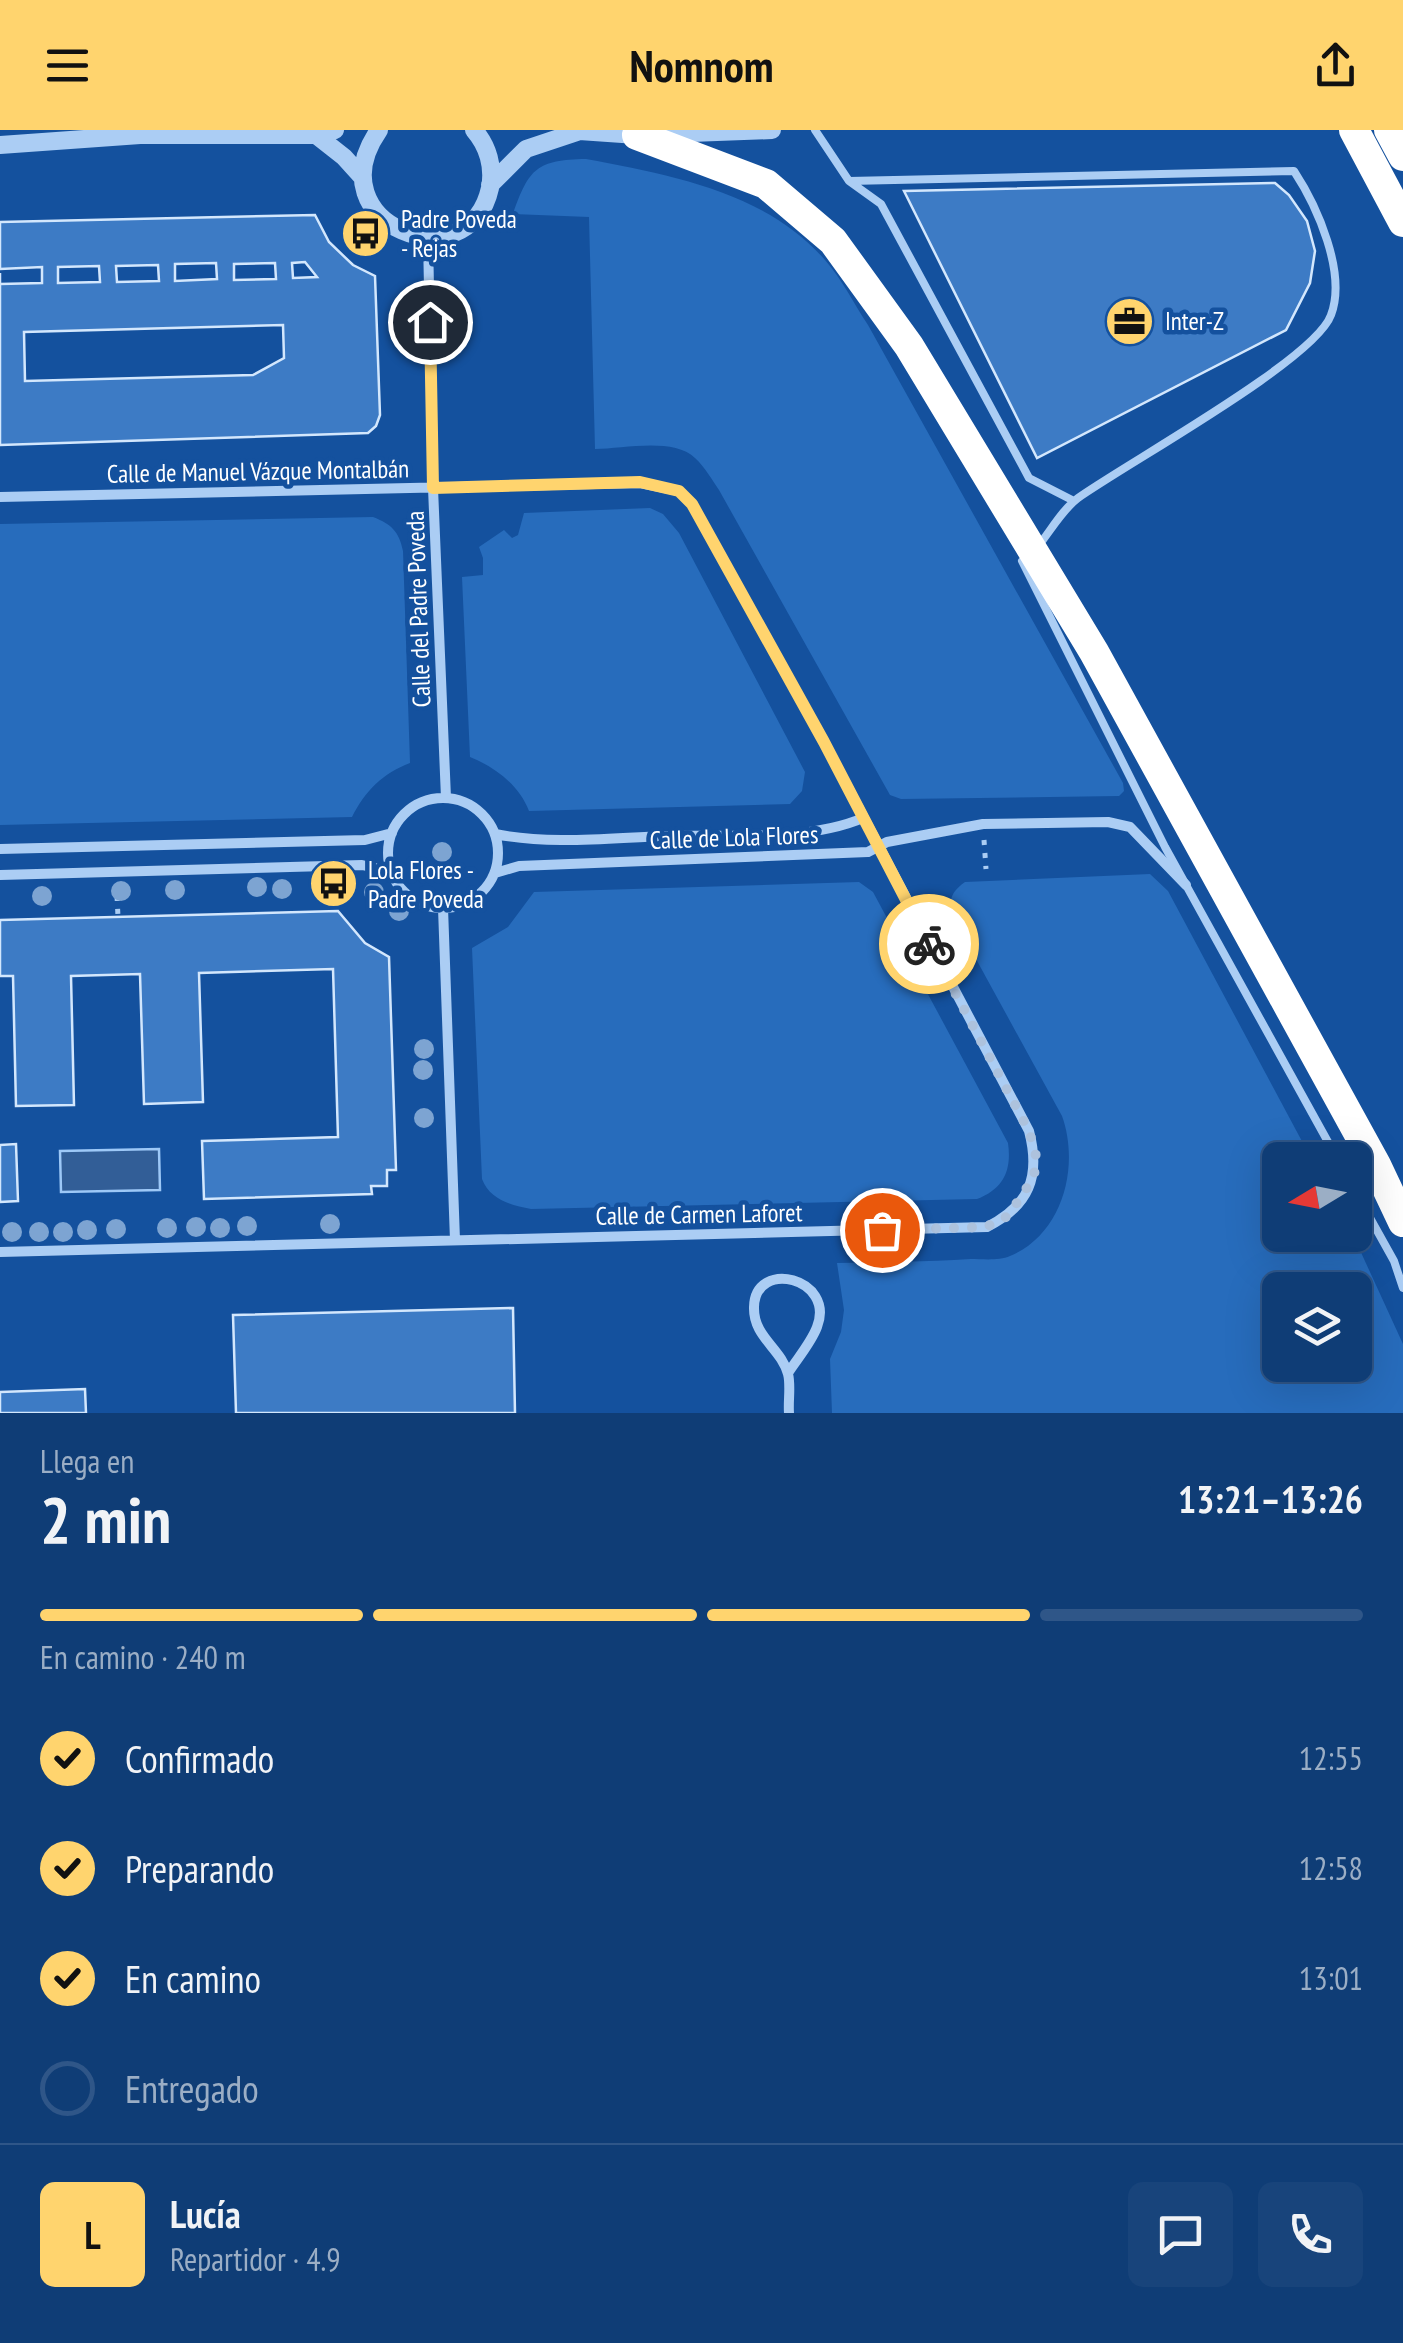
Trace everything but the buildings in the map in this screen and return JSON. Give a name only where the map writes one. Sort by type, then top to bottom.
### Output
[{"type":"highway","points":[[1354,130],[1403,222]]},
{"type":"highway","points":[[1389,130],[1403,156]]},
{"type":"highway","points":[[638,136],[766,184],[833,241],[908,346],[1023,547],[1094,652],[1376,1165],[1403,1222]]},
{"type":"street","points":[[380,130],[364,161],[363,178],[372,207],[381,219],[403,233],[428,238],[443,236],[469,222],[486,199],[490,185],[487,150],[474,130]]},
{"type":"street","points":[[490,185],[526,149],[571,131],[638,136],[772,130]]},
{"type":"street","points":[[0,145],[73,135],[326,132],[363,178]]},
{"type":"street","name":"Calle del Padre Poveda","points":[[428,238],[433,488],[446,798]]},
{"type":"street","name":"Calle de Manuel Vázque Montalbán","points":[[0,497],[640,482],[679,491],[692,504],[863,818]]},
{"type":"street","points":[[446,798],[476,809],[495,834],[498,860],[495,873],[474,899],[443,908],[417,902],[406,894],[389,860],[392,834],[399,821],[420,804],[446,798]]},
{"type":"street","name":"Calle de Lola Flores","points":[[495,834],[535,840],[755,834],[845,826],[863,818]]},
{"type":"street","name":"Calle de Carmen Laforet","points":[[0,1252],[961,1229],[986,1227],[1008,1216],[1034,1177],[1036,1156],[1029,1131],[863,818]]},
{"type":"street","name":"Calle de Lola Flores","points":[[495,873],[519,866],[868,852],[887,842],[983,824],[1108,822],[1130,827],[1186,885]]},
{"type":"street","points":[[0,848],[365,840],[392,834]]},
{"type":"street","points":[[0,876],[362,865],[392,872]]},
{"type":"street","points":[[443,908],[454,1240]]},
{"type":"street","points":[[788,1373],[755,1326],[754,1302],[762,1287],[784,1277],[806,1285],[818,1301],[818,1325],[788,1373],[788,1413]]},
{"type":"lane","points":[[815,130],[849,181],[880,204],[1029,478],[1074,500]]},
{"type":"lane","points":[[849,181],[1294,171],[1307,190],[1325,234],[1336,287],[1331,317],[1311,344],[1074,500],[1023,547],[1186,885],[1328,1142]]},
{"type":"lane","points":[[942,400],[1004,525]]},
{"type":"lane","points":[[1372,1222],[1394,1261],[1403,1288]]},
{"type":"path","points":[[116,896],[118,917]]},
{"type":"shaded area","points":[[586,159],[683,180],[746,202],[801,237],[825,260],[868,325],[1123,783],[1124,791],[1119,796],[901,799],[890,795],[702,465],[686,452],[661,446],[595,449],[589,217],[513,214],[524,186],[537,170],[556,162]]},
{"type":"shaded area","points":[[650,508],[663,514],[679,533],[805,772],[802,791],[790,804],[529,811],[505,778],[470,757],[462,577],[483,575],[479,547],[504,530],[512,538],[518,535],[524,513]]},
{"type":"shaded area","points":[[373,517],[393,529],[403,551],[410,763],[376,784],[352,817],[0,825],[0,524]]},
{"type":"shaded area","points":[[1150,874],[1168,891],[1302,1142],[1262,1142],[1262,1252],[1361,1252],[1370,1272],[1262,1272],[1262,1382],[1372,1382],[1372,1276],[1403,1344],[1403,1413],[832,1413],[830,1359],[841,1332],[844,1310],[837,1263],[1006,1258],[1043,1232],[1063,1196],[1069,1156],[1062,1116],[953,917],[952,897],[965,882]]},
{"type":"shaded area","points":[[859,882],[873,892],[1008,1143],[1007,1170],[993,1190],[977,1199],[531,1209],[490,1192],[482,1179],[472,948],[508,927],[534,892]]},
{"type":"shaded area","points":[[159,1149],[160,1190],[61,1192],[60,1151]]},
{"type":"way so far","points":[[882,1230],[986,1227],[1008,1216],[1034,1177],[1036,1156],[1029,1131],[929,944]]},
{"type":"place","name":"Padre Poveda - Rejas","points":[[366,233]]},
{"type":"place","name":"Inter-Z","points":[[1130,321]]},
{"type":"place","name":"Lola Flores - Padre Poveda","points":[[333,884]]},
{"type":"route","points":[[430,322],[433,488],[640,482],[679,491],[692,504],[805,708],[929,944]]}]
